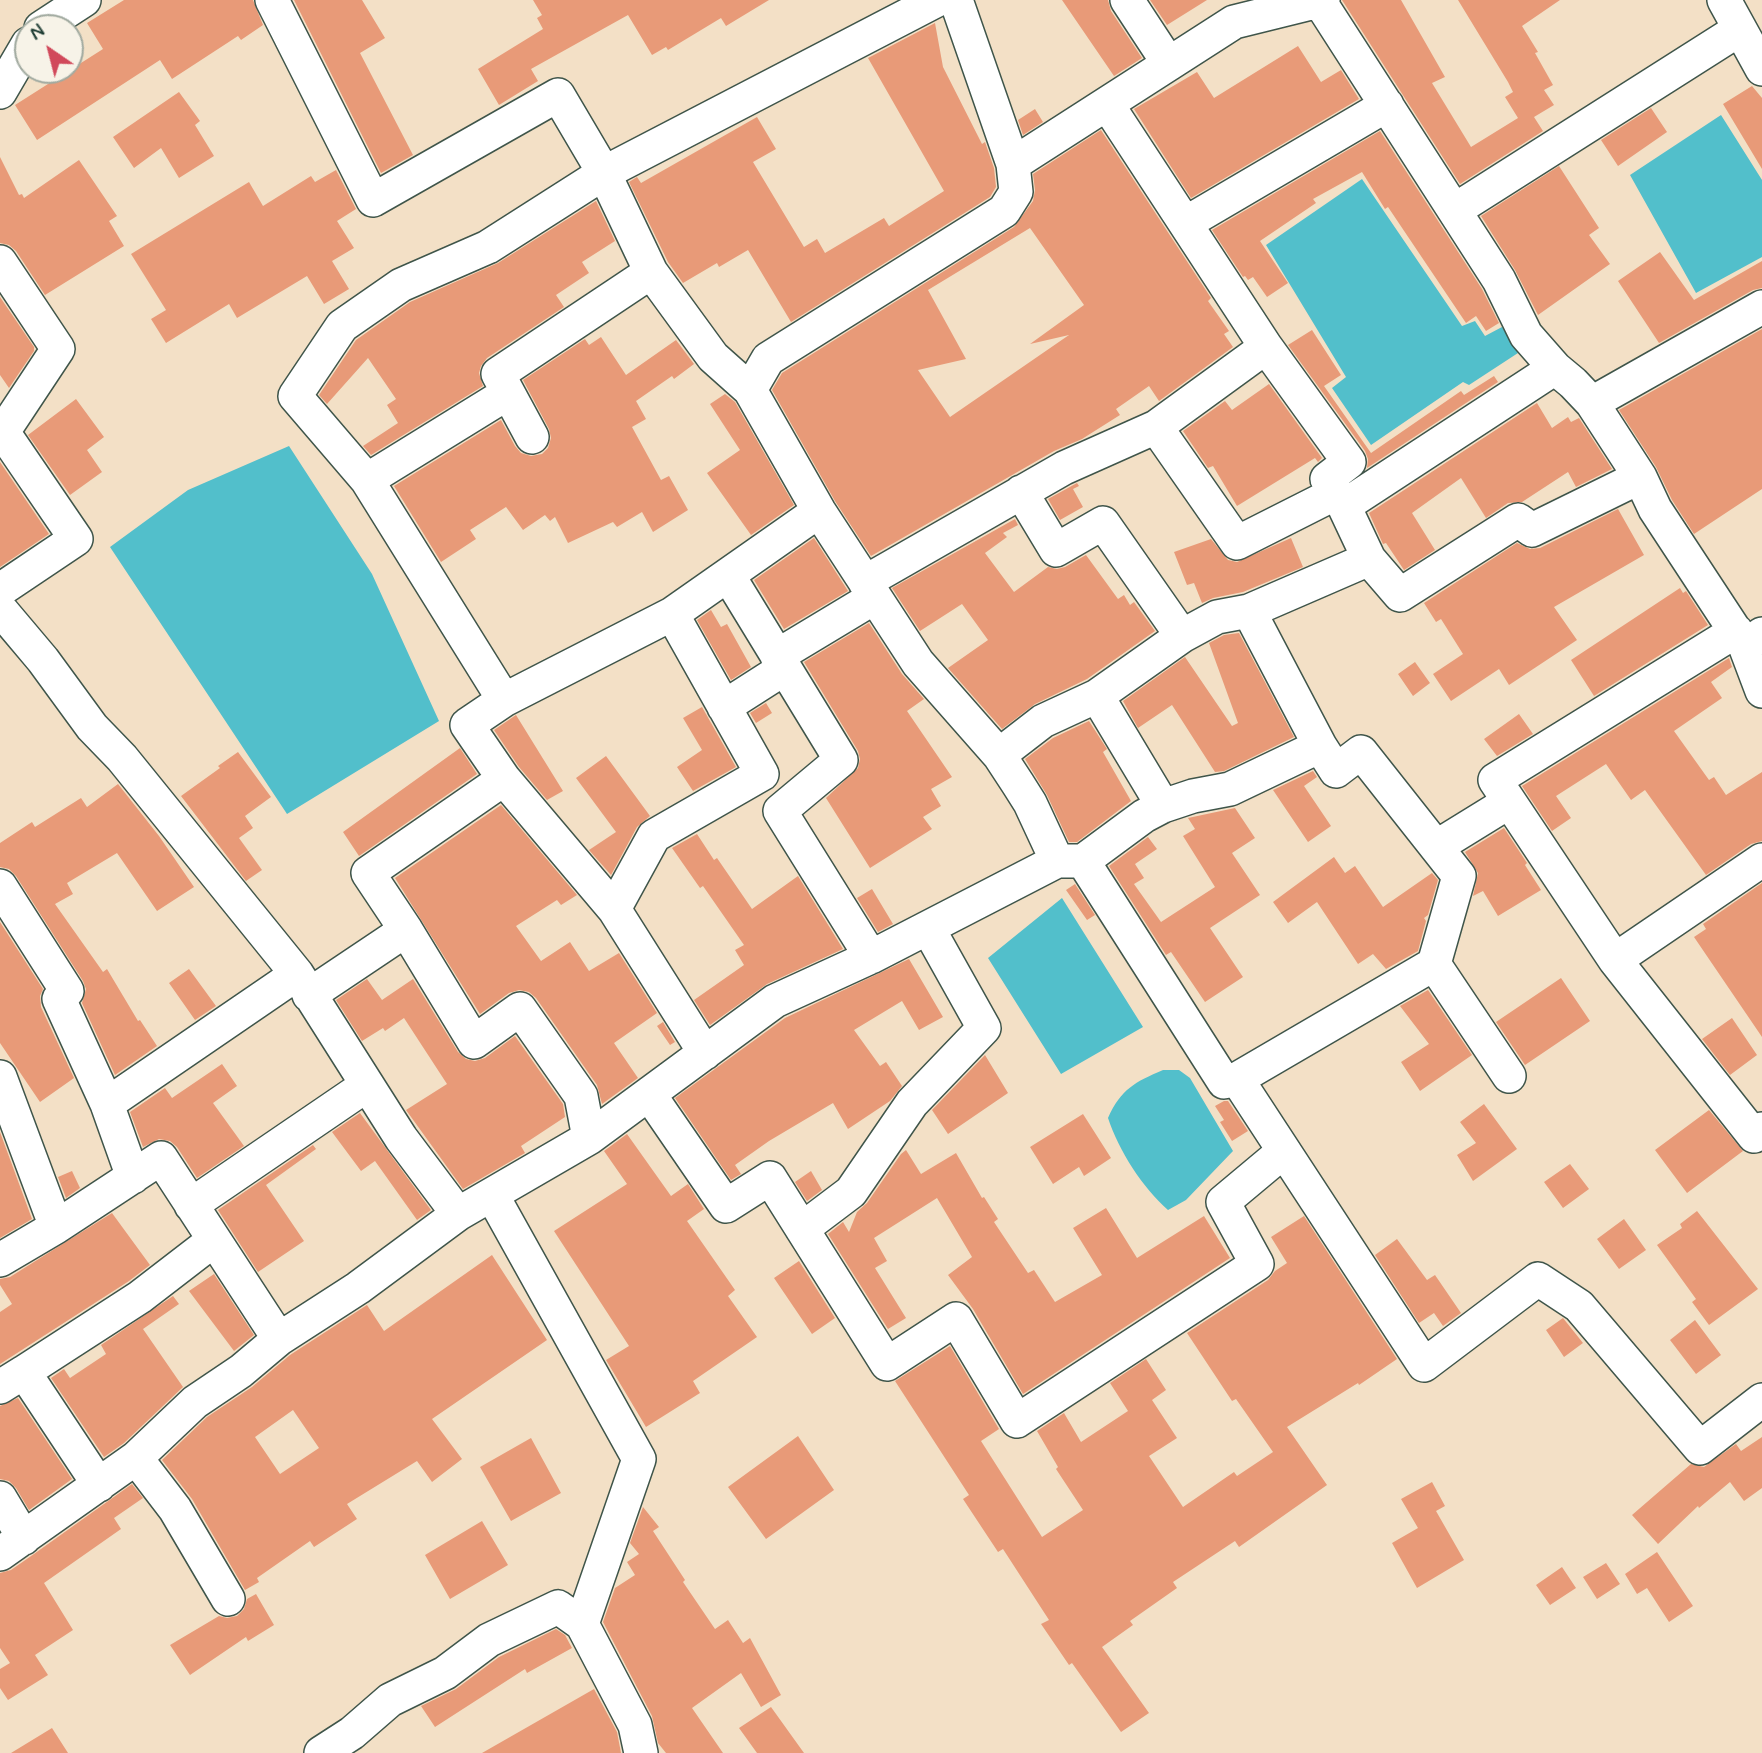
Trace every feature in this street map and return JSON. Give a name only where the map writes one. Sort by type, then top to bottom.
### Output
[{"type":"street","points":[[62,14],[84,0]]},
{"type":"street","points":[[272,0],[373,200],[558,95],[604,173],[651,272],[713,357],[750,390],[819,511],[918,663],[999,755],[1224,1082],[1237,1079],[1434,964],[1459,876],[1361,752],[1336,771],[1248,611]]},
{"type":"street","points":[[504,700],[367,480],[295,396],[342,326],[401,285],[488,247],[604,173],[937,0]]},
{"type":"street","points":[[750,390],[768,359],[1004,211],[1016,192],[1013,164],[956,0]]},
{"type":"street","points":[[1127,0],[1169,64]]},
{"type":"street","points":[[1724,0],[1762,69]]},
{"type":"street","points":[[1013,164],[1234,22],[1322,1],[1499,280],[1526,335],[1555,368],[1592,403],[1640,477],[1655,509],[1747,637],[1762,691]]},
{"type":"street","points":[[1455,210],[1740,29]]},
{"type":"street","points":[[0,92],[14,68]]},
{"type":"street","points":[[1107,104],[1266,346],[1349,462],[1327,479],[1340,499],[1369,559],[1400,596],[1518,520],[1532,530],[1640,477]]},
{"type":"street","points":[[1186,223],[1387,105]]},
{"type":"street","points":[[0,262],[58,349],[3,432],[76,539],[0,590]]},
{"type":"street","points":[[532,437],[498,374],[651,272]]},
{"type":"street","points":[[1592,403],[1762,307]]},
{"type":"street","points":[[724,707],[870,590],[1021,492],[1064,468],[1156,427],[1266,346]]},
{"type":"street","points":[[1156,427],[1237,543],[1340,499],[1555,368]]},
{"type":"street","points":[[367,480],[508,393]]},
{"type":"street","points":[[1021,492],[1056,550],[1103,523],[1182,636]]},
{"type":"street","points":[[705,1053],[614,909],[504,779],[467,725],[504,700],[672,614],[819,511]]},
{"type":"street","points":[[999,755],[1043,721],[1097,696],[1182,636],[1217,617],[1248,611],[1369,559]]},
{"type":"street","points":[[728,575],[841,761],[780,811],[871,957]]},
{"type":"street","points":[[0,609],[43,660],[92,727],[122,758],[303,985],[419,1165],[458,1214]]},
{"type":"street","points":[[614,909],[653,836],[762,774],[672,614]]},
{"type":"street","points":[[1747,637],[1495,780],[1615,960],[1754,1136],[1762,1129]]},
{"type":"street","points":[[1097,696],[1163,806]]},
{"type":"street","points":[[0,1498],[12,1546],[135,1458],[195,1402],[241,1371],[279,1339],[358,1287],[458,1214],[589,1138],[775,1001],[1070,861],[1163,806],[1193,796],[1230,789],[1320,746]]},
{"type":"street","points":[[504,779],[368,873],[474,1042],[520,1010],[581,1096],[589,1138]]},
{"type":"street","points":[[1436,847],[1509,802]]},
{"type":"street","points":[[1615,960],[1762,860]]},
{"type":"street","points":[[0,886],[67,991],[59,999],[107,1104],[133,1177]]},
{"type":"street","points":[[802,1228],[850,1192],[912,1103],[984,1028],[929,928]]},
{"type":"street","points":[[107,1104],[303,985],[406,930]]},
{"type":"street","points":[[1434,964],[1509,1076]]},
{"type":"street","points":[[0,1077],[56,1227]]},
{"type":"street","points":[[1237,1079],[1424,1365],[1538,1279],[1580,1306],[1700,1448],[1762,1399]]},
{"type":"street","points":[[191,1205],[367,1085]]},
{"type":"street","points":[[649,1094],[726,1206],[770,1178],[887,1364],[956,1320],[1017,1421],[1257,1264],[1223,1202],[1283,1151]]},
{"type":"street","points":[[0,1259],[56,1227],[161,1158],[279,1339]]},
{"type":"street","points":[[492,1195],[639,1459],[582,1623]]},
{"type":"street","points":[[99,1485],[12,1380],[140,1297],[215,1240]]},
{"type":"street","points":[[135,1458],[174,1509],[228,1600]]},
{"type":"street","points":[[321,1753],[352,1733],[390,1700],[445,1673],[489,1640],[558,1607],[582,1623],[635,1725],[642,1753]]},
{"type":"water","points":[[1721,115],[1762,180],[1762,257],[1696,293],[1630,175]]},
{"type":"water","points":[[1362,179],[1462,326],[1475,321],[1485,336],[1502,327],[1518,353],[1469,385],[1463,382],[1371,445],[1332,388],[1346,377],[1266,245]]},
{"type":"water","points":[[289,446],[372,574],[439,721],[287,814],[110,547],[188,490]]},
{"type":"water","points":[[1062,898],[1143,1027],[1061,1074],[988,958]]},
{"type":"water","points":[[1163,1070],[1179,1070],[1190,1078],[1233,1151],[1186,1200],[1168,1210],[1132,1168],[1108,1118],[1124,1093],[1144,1078]]},
{"type":"building","points":[[124,0],[253,0],[263,25],[241,40],[238,36],[172,79],[160,60],[37,140],[15,105],[48,84],[84,84],[84,61],[103,49],[87,23]]},
{"type":"building","points":[[294,0],[362,0],[385,38],[360,53],[413,155],[381,173]]},
{"type":"building","points":[[533,0],[769,0],[726,26],[721,18],[668,50],[666,47],[652,55],[628,15],[531,69],[538,81],[499,105],[478,69],[543,29],[537,18],[542,15]]},
{"type":"building","points":[[1062,0],[1108,0],[1111,11],[1142,58],[1114,76]]},
{"type":"building","points":[[1150,0],[1207,0],[1167,25]]},
{"type":"building","points":[[1342,0],[1401,0],[1445,77],[1432,83],[1471,147],[1518,118],[1505,97],[1513,92],[1508,82],[1458,0],[1560,0],[1522,26],[1553,85],[1544,90],[1554,105],[1534,117],[1543,131],[1460,184]]},
{"type":"building","points":[[935,23],[943,67],[982,144],[985,142],[994,168],[996,187],[990,197],[791,322],[748,250],[719,267],[717,263],[683,283],[668,262],[629,182],[637,177],[641,183],[757,117],[776,149],[753,162],[804,247],[817,239],[825,253],[884,218],[889,226],[944,191],[868,58]]},
{"type":"building","points":[[1298,46],[1321,82],[1341,70],[1359,99],[1191,198],[1134,109],[1197,72],[1214,98]]},
{"type":"building","points":[[1752,86],[1762,98],[1762,169],[1723,104]]},
{"type":"building","points":[[179,92],[200,121],[195,125],[214,156],[179,178],[161,148],[134,168],[113,137]]},
{"type":"building","points":[[1651,108],[1667,132],[1618,166],[1601,140]]},
{"type":"building","points":[[1035,109],[1043,122],[1023,135],[1018,120]]},
{"type":"building","points":[[1101,130],[1211,298],[1208,301],[1229,331],[1224,334],[1233,347],[1159,401],[1149,386],[1116,409],[1120,415],[1082,439],[1054,451],[871,556],[835,501],[772,390],[782,373],[1014,227],[1033,201],[1033,174]],"holes":[[[1030,228],[1084,305],[1030,344],[1069,335],[950,417],[918,370],[966,359],[928,290]]]},
{"type":"building","points":[[1380,131],[1482,289],[1499,323],[1486,331],[1476,316],[1466,323],[1362,172],[1313,199],[1316,203],[1260,241],[1288,283],[1267,297],[1253,277],[1248,280],[1243,277],[1212,230]]},
{"type":"building","points":[[0,157],[19,195],[22,194],[24,198],[79,160],[117,216],[109,221],[124,246],[45,295],[16,251],[9,245],[0,243]]},
{"type":"building","points":[[1559,166],[1599,228],[1589,235],[1610,264],[1538,315],[1515,270],[1481,216]]},
{"type":"building","points":[[336,170],[356,209],[337,221],[354,248],[332,261],[349,289],[324,304],[307,276],[237,318],[229,304],[166,343],[151,319],[166,310],[131,254],[249,182],[263,206],[311,176],[315,182]]},
{"type":"building","points":[[596,201],[615,241],[582,262],[589,273],[556,295],[564,307],[487,358],[479,373],[483,386],[371,455],[363,446],[398,423],[387,405],[396,399],[368,358],[327,404],[319,395],[356,340],[410,302],[498,263]]},
{"type":"building","points":[[1660,252],[1694,300],[1762,261],[1762,288],[1753,290],[1659,343],[1618,281]]},
{"type":"building","points":[[0,297],[34,347],[9,388],[0,375]]},
{"type":"building","points":[[1762,329],[1762,489],[1694,534],[1672,500],[1656,467],[1619,410]]},
{"type":"building","points":[[1312,330],[1341,375],[1324,386],[1371,453],[1461,391],[1464,395],[1494,376],[1498,382],[1367,468],[1365,451],[1288,345]]},
{"type":"building","points":[[601,337],[626,375],[676,340],[694,364],[636,401],[646,419],[632,427],[661,480],[669,476],[688,510],[653,532],[642,512],[617,527],[613,522],[568,543],[555,517],[550,521],[545,515],[523,530],[506,507],[470,530],[476,539],[441,562],[394,486],[501,420],[521,453],[531,456],[542,454],[548,448],[551,438],[549,429],[523,380],[585,339],[589,345]]},
{"type":"building","points":[[1269,384],[1322,458],[1318,462],[1315,458],[1237,506],[1213,466],[1208,468],[1183,431],[1225,401],[1232,410]]},
{"type":"building","points":[[725,394],[735,402],[794,505],[751,535],[707,473],[740,450],[710,404]]},
{"type":"building","points":[[76,399],[104,437],[87,450],[102,472],[70,495],[28,435]]},
{"type":"building","points":[[1537,403],[1552,428],[1568,417],[1571,422],[1579,418],[1612,469],[1576,487],[1568,472],[1522,502],[1508,503],[1486,518],[1461,478],[1412,513],[1435,550],[1404,570],[1386,543],[1383,544],[1369,513]]},
{"type":"building","points":[[0,462],[49,534],[0,567]]},
{"type":"building","points":[[1077,483],[1079,486],[1073,489],[1083,507],[1060,520],[1048,499]]},
{"type":"building","points":[[1618,509],[1644,555],[1554,607],[1577,640],[1509,685],[1499,669],[1451,701],[1433,674],[1463,654],[1441,619],[1436,622],[1424,603],[1517,543],[1530,549],[1540,548]]},
{"type":"building","points":[[1015,519],[1018,525],[1003,533],[1007,537],[985,553],[1014,592],[1048,567],[1065,567],[1086,555],[1118,599],[1124,595],[1130,605],[1134,602],[1155,631],[1087,679],[1035,704],[1002,729],[948,668],[988,640],[962,604],[920,631],[892,588]]},
{"type":"building","points":[[814,538],[848,591],[784,629],[754,580]]},
{"type":"building","points":[[1291,538],[1303,567],[1243,592],[1202,603],[1194,583],[1187,585],[1174,552],[1211,539],[1228,560],[1237,562]]},
{"type":"building","points":[[1680,588],[1683,593],[1686,591],[1708,625],[1594,696],[1571,660]]},
{"type":"building","points":[[711,610],[721,627],[727,624],[751,667],[731,680],[697,620]]},
{"type":"building","points":[[869,623],[902,674],[924,699],[907,711],[952,777],[931,789],[941,806],[923,817],[932,829],[870,868],[826,798],[858,768],[858,751],[804,662]]},
{"type":"building","points":[[1239,633],[1294,737],[1224,771],[1215,772],[1172,705],[1138,728],[1123,701],[1185,657],[1232,726],[1238,723],[1209,643],[1224,635]]},
{"type":"building","points":[[1729,658],[1732,667],[1711,682],[1722,698],[1674,731],[1709,780],[1714,777],[1726,795],[1762,772],[1762,841],[1751,844],[1706,875],[1645,790],[1631,800],[1606,764],[1556,796],[1571,818],[1552,831],[1522,786]]},
{"type":"building","points":[[1415,662],[1430,683],[1413,696],[1398,674]]},
{"type":"building","points":[[766,703],[772,713],[756,723],[750,713]]},
{"type":"building","points":[[702,707],[736,767],[693,791],[677,767],[702,750],[683,718]]},
{"type":"building","points":[[1519,714],[1533,734],[1497,756],[1484,739]]},
{"type":"building","points":[[516,715],[563,791],[547,800],[519,767],[494,730]]},
{"type":"building","points":[[1089,721],[1107,749],[1103,752],[1131,801],[1077,842],[1069,842],[1047,795],[1025,759],[1053,738]]},
{"type":"building","points":[[460,748],[477,774],[359,856],[343,832]]},
{"type":"building","points":[[238,752],[271,797],[245,816],[253,828],[239,838],[262,870],[246,881],[181,796]]},
{"type":"building","points":[[606,756],[650,816],[637,827],[611,875],[589,850],[616,832],[576,778]]},
{"type":"building","points":[[1313,771],[1317,777],[1304,786],[1331,826],[1308,842],[1273,790]]},
{"type":"building","points":[[118,784],[159,836],[194,887],[157,911],[117,853],[67,883],[73,894],[55,904],[103,972],[107,969],[138,1021],[140,1020],[157,1046],[115,1075],[82,1003],[86,989],[83,981],[16,876],[9,869],[0,867],[0,843],[32,822],[35,827],[81,798],[87,807]]},
{"type":"building","points":[[501,805],[577,895],[561,905],[557,900],[516,926],[541,961],[570,942],[589,971],[619,953],[657,1013],[614,1043],[638,1078],[602,1104],[597,1085],[536,998],[529,992],[519,990],[509,993],[480,1014],[395,878]]},
{"type":"building","points":[[1235,808],[1255,838],[1232,853],[1260,895],[1210,928],[1243,977],[1205,1002],[1171,952],[1166,955],[1109,866],[1148,837],[1157,849],[1135,864],[1144,878],[1134,884],[1161,922],[1215,887],[1183,836],[1195,829],[1188,818]]},
{"type":"building","points":[[1504,828],[1541,890],[1498,916],[1483,891],[1473,896],[1478,873],[1465,852]]},
{"type":"building","points":[[697,834],[752,909],[798,876],[843,949],[767,984],[710,1025],[694,1000],[744,965],[735,950],[744,945],[703,886],[700,888],[672,848]]},
{"type":"building","points":[[1334,857],[1345,873],[1355,866],[1383,907],[1432,873],[1438,880],[1428,915],[1424,918],[1426,921],[1418,951],[1386,969],[1373,954],[1358,964],[1317,902],[1288,923],[1273,902]]},
{"type":"building","points":[[1762,883],[1762,1037],[1694,937],[1706,929],[1703,924]]},
{"type":"building","points":[[1075,884],[1095,915],[1087,920],[1066,890]]},
{"type":"building","points":[[872,889],[893,924],[878,932],[857,898]]},
{"type":"building","points":[[0,922],[43,989],[40,996],[41,1007],[74,1078],[40,1102],[0,1043]]},
{"type":"building","points":[[909,959],[943,1017],[919,1030],[902,1001],[854,1030],[880,1066],[886,1062],[902,1086],[890,1101],[848,1129],[833,1103],[769,1141],[735,1165],[741,1174],[731,1180],[675,1098],[785,1018]]},
{"type":"building","points":[[189,969],[216,1006],[195,1020],[169,983]]},
{"type":"building","points":[[1561,978],[1590,1021],[1525,1065],[1496,1022]]},
{"type":"building","points":[[367,979],[382,1000],[413,979],[458,1052],[466,1059],[475,1061],[485,1058],[515,1036],[563,1104],[565,1117],[521,1146],[525,1153],[463,1189],[406,1110],[447,1084],[404,1018],[385,1031],[383,1028],[362,1041],[336,1000]]},
{"type":"building","points":[[1428,990],[1472,1055],[1420,1091],[1401,1062],[1429,1044],[1400,1006]]},
{"type":"building","points":[[1732,1018],[1757,1055],[1730,1075],[1702,1039]]},
{"type":"building","points":[[663,1022],[675,1042],[670,1045],[657,1026]]},
{"type":"building","points":[[985,1055],[1008,1093],[948,1134],[932,1110]]},
{"type":"building","points":[[222,1064],[237,1086],[213,1103],[244,1146],[197,1178],[177,1147],[170,1141],[159,1139],[143,1147],[130,1112],[165,1088],[172,1098]]},
{"type":"building","points":[[1228,1101],[1248,1131],[1232,1141],[1220,1122],[1224,1120],[1215,1106]]},
{"type":"building","points":[[1484,1104],[1517,1149],[1473,1181],[1457,1155],[1476,1143],[1460,1122]]},
{"type":"building","points":[[1709,1110],[1743,1151],[1687,1193],[1655,1150]]},
{"type":"building","points":[[360,1113],[431,1210],[417,1220],[375,1161],[361,1171],[332,1132]]},
{"type":"building","points":[[1083,1114],[1111,1158],[1084,1176],[1079,1167],[1053,1184],[1030,1147]]},
{"type":"building","points":[[0,1132],[32,1219],[0,1238]]},
{"type":"building","points":[[627,1134],[671,1196],[688,1184],[704,1209],[687,1221],[735,1290],[728,1296],[757,1337],[693,1381],[700,1393],[646,1427],[606,1360],[629,1346],[554,1231],[627,1184],[604,1151]]},
{"type":"building","points":[[313,1145],[316,1149],[266,1185],[304,1241],[258,1272],[218,1210]]},
{"type":"building","points":[[906,1150],[921,1174],[956,1153],[982,1198],[984,1197],[998,1219],[994,1222],[1028,1273],[1034,1270],[1055,1302],[1102,1275],[1073,1228],[1106,1208],[1137,1258],[1204,1216],[1230,1258],[1023,1394],[973,1309],[948,1275],[972,1257],[937,1198],[874,1238],[887,1261],[875,1268],[906,1318],[888,1329],[828,1234],[843,1222],[849,1232],[857,1212],[867,1203]]},
{"type":"building","points":[[1570,1164],[1589,1189],[1563,1208],[1544,1182]]},
{"type":"building","points":[[72,1171],[80,1188],[66,1198],[58,1177]]},
{"type":"building","points":[[811,1171],[822,1190],[807,1201],[795,1182]]},
{"type":"building","points":[[1697,1211],[1758,1289],[1709,1325],[1692,1302],[1696,1299],[1657,1245],[1682,1228],[1680,1224]]},
{"type":"building","points":[[112,1213],[150,1265],[0,1364],[0,1312],[12,1304],[0,1285],[0,1279],[10,1277]]},
{"type":"building","points":[[1304,1216],[1397,1359],[1359,1385],[1358,1383],[1287,1427],[1327,1485],[1239,1547],[1235,1541],[1173,1582],[1177,1588],[1130,1621],[1133,1625],[1102,1647],[1149,1713],[1121,1732],[1041,1624],[1049,1620],[1003,1549],[998,1552],[963,1499],[969,1495],[895,1381],[950,1346],[999,1429],[981,1441],[1042,1537],[1083,1510],[1056,1469],[1058,1467],[1037,1431],[1064,1413],[1081,1442],[1128,1411],[1110,1383],[1146,1359],[1166,1390],[1152,1400],[1177,1438],[1149,1456],[1183,1507],[1234,1472],[1237,1476],[1273,1452],[1236,1399],[1232,1401],[1187,1333],[1268,1280],[1287,1263],[1271,1237]]},
{"type":"building","points":[[1624,1219],[1646,1250],[1619,1269],[1597,1239]]},
{"type":"building","points":[[1397,1239],[1427,1280],[1435,1275],[1461,1313],[1443,1326],[1434,1313],[1419,1323],[1375,1255]]},
{"type":"building","points":[[492,1255],[547,1340],[432,1419],[462,1459],[432,1482],[417,1461],[347,1504],[357,1519],[314,1547],[310,1541],[257,1578],[259,1582],[245,1590],[192,1499],[162,1460],[207,1417],[252,1387],[290,1355],[367,1305],[384,1331]],"holes":[[[293,1410],[319,1448],[280,1474],[255,1437]]]},
{"type":"building","points":[[799,1261],[835,1318],[812,1334],[774,1278]]},
{"type":"building","points":[[214,1274],[254,1335],[234,1351],[189,1291]]},
{"type":"building","points":[[173,1296],[179,1304],[143,1329],[183,1387],[124,1443],[104,1457],[51,1378],[64,1369],[70,1378],[106,1354],[101,1345]]},
{"type":"building","points":[[1563,1318],[1583,1343],[1564,1357],[1546,1330]]},
{"type":"building","points":[[1695,1320],[1721,1355],[1696,1374],[1670,1340]]},
{"type":"building","points":[[18,1398],[72,1479],[29,1510],[16,1488],[9,1481],[0,1479],[0,1406]]},
{"type":"building","points":[[798,1436],[834,1490],[766,1539],[728,1487]]},
{"type":"building","points":[[1762,1437],[1762,1488],[1744,1501],[1730,1482],[1699,1508],[1698,1506],[1658,1544],[1632,1515],[1691,1464],[1704,1467],[1736,1444],[1741,1451]]},
{"type":"building","points":[[531,1438],[561,1493],[511,1521],[480,1467]]},
{"type":"building","points":[[1432,1482],[1445,1506],[1436,1511],[1464,1560],[1417,1588],[1392,1543],[1418,1528],[1401,1499]]},
{"type":"building","points":[[132,1484],[143,1498],[114,1518],[121,1529],[44,1583],[73,1630],[35,1655],[48,1675],[8,1700],[0,1688],[0,1669],[10,1663],[0,1648],[0,1573],[11,1570]]},
{"type":"building","points":[[643,1507],[659,1527],[653,1531],[685,1580],[683,1582],[715,1629],[728,1620],[743,1643],[750,1638],[781,1695],[761,1707],[741,1673],[692,1708],[723,1753],[666,1753],[658,1743],[652,1716],[603,1622],[615,1588],[635,1575],[627,1562],[639,1554],[630,1543]]},
{"type":"building","points":[[482,1521],[508,1565],[450,1599],[425,1555]]},
{"type":"building","points":[[1657,1552],[1693,1606],[1669,1622],[1647,1588],[1637,1594],[1625,1574]]},
{"type":"building","points":[[1606,1563],[1620,1584],[1597,1599],[1583,1577]]},
{"type":"building","points":[[1562,1567],[1576,1588],[1550,1605],[1536,1585]]},
{"type":"building","points":[[256,1594],[274,1625],[248,1641],[246,1637],[190,1675],[170,1645],[219,1616],[237,1616],[244,1609],[247,1599]]},
{"type":"building","points":[[556,1629],[565,1635],[572,1648],[527,1673],[525,1669],[435,1727],[421,1706],[456,1689],[499,1657]]},
{"type":"building","points":[[594,1689],[617,1732],[621,1753],[482,1753]]},
{"type":"building","points":[[771,1707],[804,1753],[757,1753],[739,1728]]},
{"type":"building","points":[[52,1728],[68,1753],[11,1753]]}]
